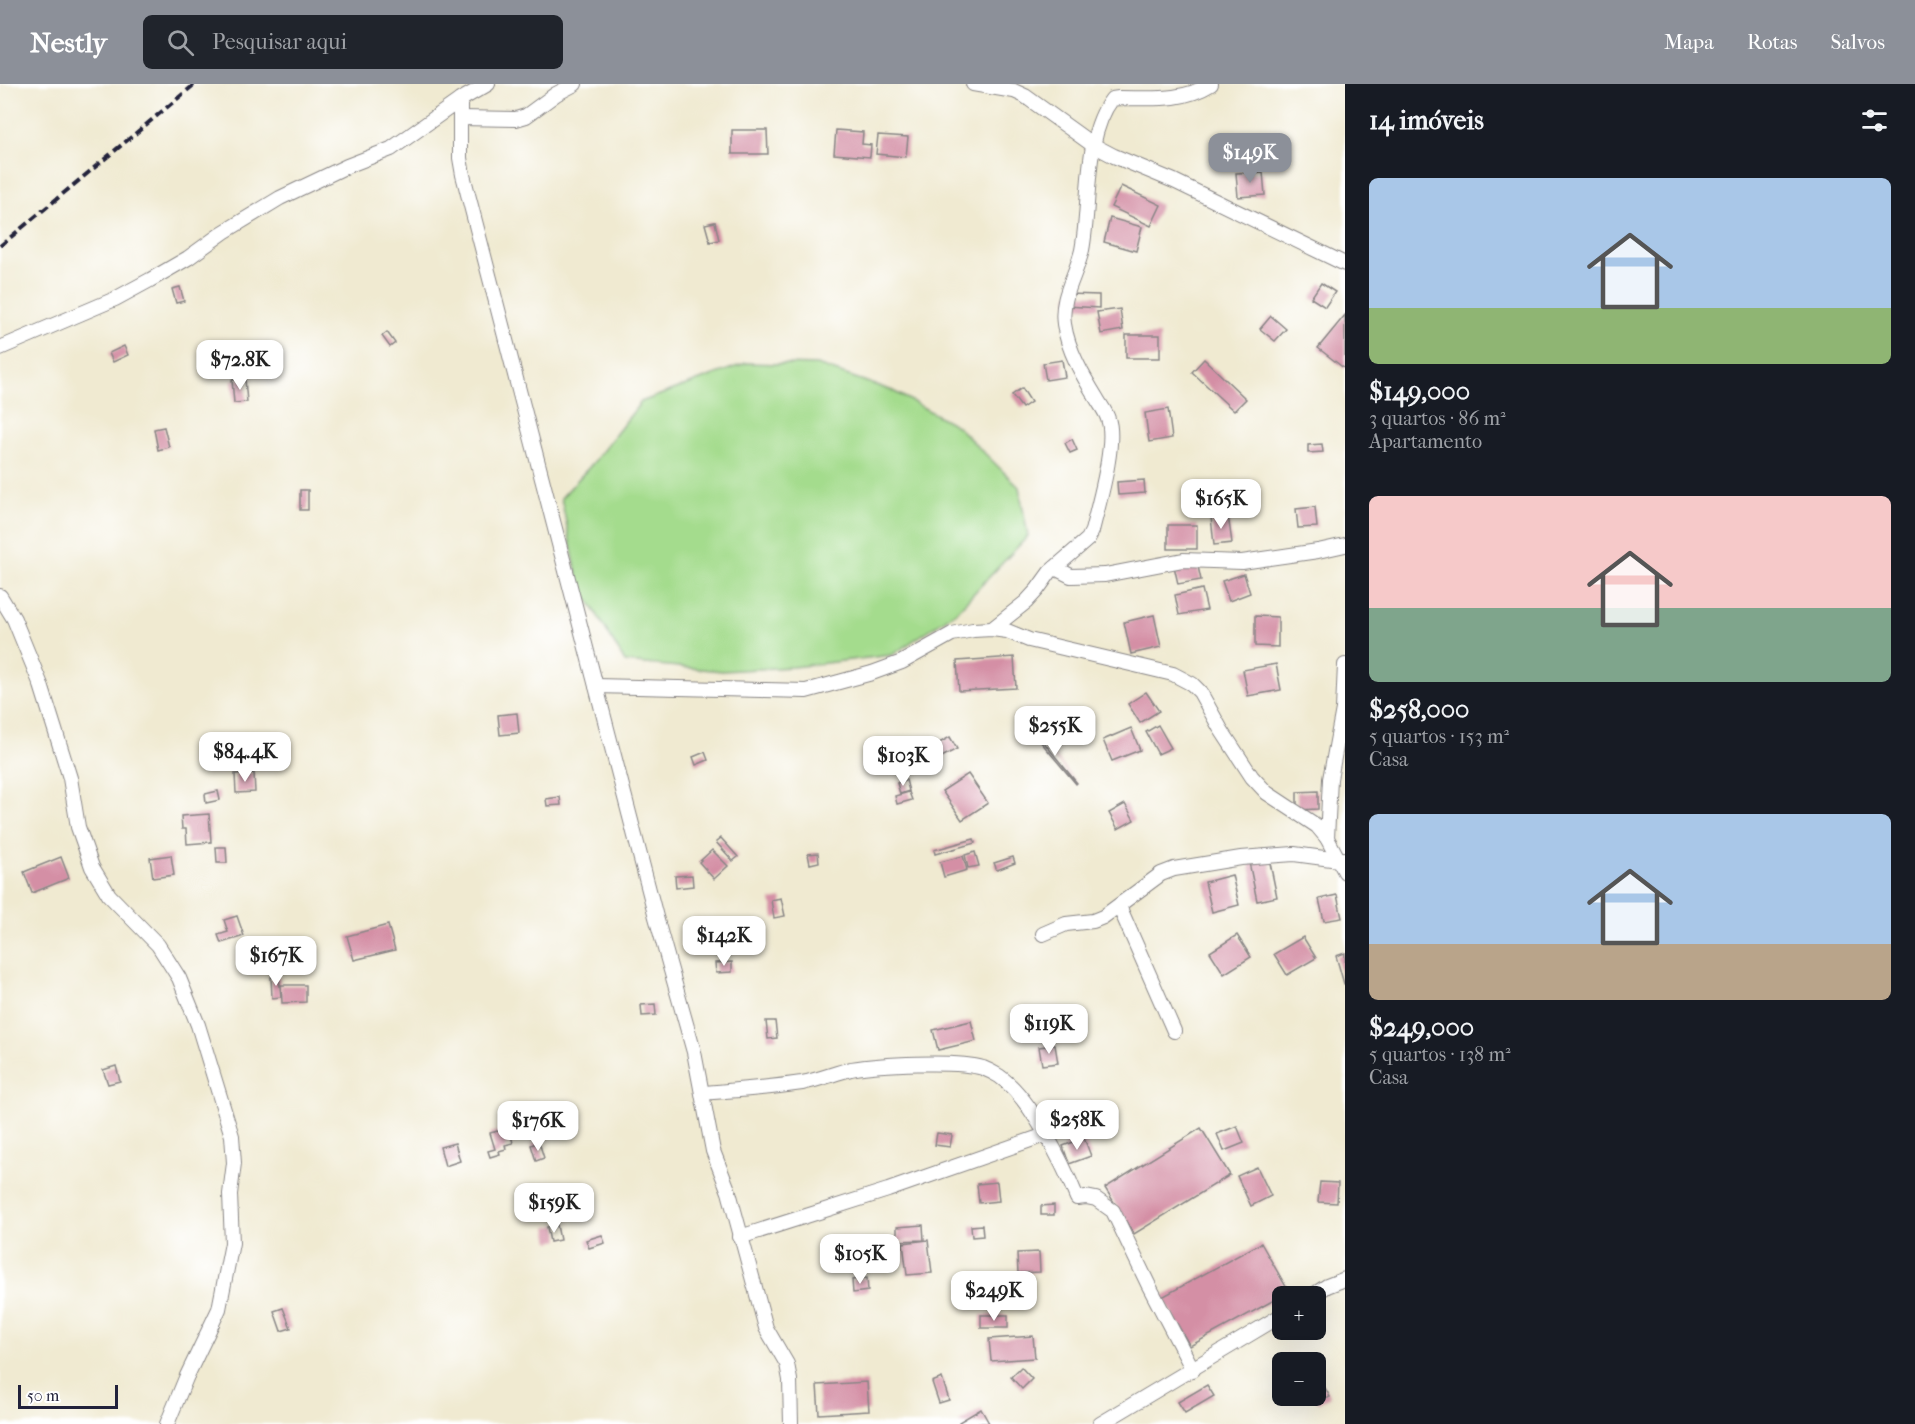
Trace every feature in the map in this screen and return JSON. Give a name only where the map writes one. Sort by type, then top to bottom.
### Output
[{"type":"street","points":[[0,348],[115,299],[188,258],[224,232],[280,198],[347,166],[391,149],[460,100],[488,84]]},
{"type":"street","points":[[460,118],[516,119],[526,116],[556,94],[575,84]]},
{"type":"street","points":[[973,84],[1014,91],[1025,96],[1093,144],[1135,166],[1174,181],[1345,264]]},
{"type":"street","points":[[992,629],[1026,603],[1054,567],[1088,539],[1092,531],[1110,439],[1108,418],[1078,367],[1067,340],[1063,303],[1082,251],[1093,144],[1108,105],[1112,99],[1136,91],[1178,97],[1197,93],[1211,84]]},
{"type":"street","points":[[460,100],[460,158],[463,175],[656,917],[694,1053],[713,1151],[729,1192],[766,1328],[787,1364],[790,1380],[791,1424]]},
{"type":"street","points":[[1054,567],[1071,576],[1105,575],[1184,560],[1242,562],[1345,545]]},
{"type":"street","points":[[0,596],[14,619],[41,685],[70,778],[78,827],[92,867],[109,896],[158,945],[179,978],[198,1025],[232,1136],[234,1163],[230,1194],[232,1243],[219,1309],[186,1378],[168,1424]]},
{"type":"street","points":[[596,686],[806,691],[872,673],[902,662],[952,634],[973,630],[1007,631],[1029,640],[1173,674],[1192,684],[1200,692],[1252,777],[1267,793],[1317,826],[1343,864]]},
{"type":"street","points":[[1327,838],[1330,779],[1343,709],[1345,665]]},
{"type":"street","points":[[1043,934],[1066,924],[1093,921],[1119,906],[1161,874],[1194,864],[1294,854],[1343,864]]},
{"type":"street","points":[[1119,906],[1174,1030]]},
{"type":"street","points":[[702,1094],[804,1082],[852,1069],[924,1064],[981,1067],[998,1075],[1026,1102],[1068,1174],[1077,1198],[1096,1199],[1113,1211],[1193,1370]]},
{"type":"street","points":[[740,1237],[888,1190],[1045,1135]]},
{"type":"street","points":[[1326,1289],[1345,1279]]},
{"type":"street","points":[[1100,1424],[1119,1419],[1272,1321]]},
{"type":"green space","points":[[746,363],[817,365],[893,391],[957,426],[1019,487],[1028,536],[956,612],[892,655],[793,667],[722,671],[625,662],[579,584],[561,498],[593,463],[641,402]]},
{"type":"building","points":[[732,130],[767,130],[768,154],[732,154]]},
{"type":"building","points":[[836,130],[863,132],[862,144],[871,145],[870,157],[834,154]]},
{"type":"building","points":[[878,135],[908,137],[906,157],[876,154]]},
{"type":"building","points":[[1263,172],[1265,195],[1238,197],[1236,173]]},
{"type":"building","points":[[1121,186],[1161,205],[1151,226],[1111,207]]},
{"type":"building","points":[[1110,218],[1142,227],[1136,251],[1104,242]]},
{"type":"building","points":[[715,222],[719,240],[710,242],[705,224]]},
{"type":"building","points":[[1321,283],[1335,292],[1325,307],[1311,298]]},
{"type":"building","points":[[180,287],[184,301],[176,303],[172,289]]},
{"type":"building","points":[[1068,294],[1099,295],[1099,308],[1067,306]]},
{"type":"building","points":[[1120,309],[1123,330],[1101,334],[1097,312]]},
{"type":"building","points":[[1345,315],[1345,369],[1318,348]]},
{"type":"building","points":[[1271,316],[1286,329],[1275,341],[1260,329]]},
{"type":"building","points":[[387,332],[395,343],[390,347],[382,336]]},
{"type":"building","points":[[1126,335],[1160,335],[1160,358],[1126,358]]},
{"type":"building","points":[[124,346],[128,355],[113,362],[109,353]]},
{"type":"building","points":[[1204,359],[1246,399],[1234,411],[1192,372]]},
{"type":"building","points":[[1062,360],[1065,377],[1046,380],[1043,363]]},
{"type":"building","points":[[245,379],[247,402],[234,403],[232,380]]},
{"type":"building","points":[[1022,388],[1031,402],[1022,408],[1012,395]]},
{"type":"building","points":[[1168,409],[1172,438],[1149,442],[1145,413]]},
{"type":"building","points":[[164,427],[169,447],[158,450],[154,429]]},
{"type":"building","points":[[1072,439],[1077,450],[1070,453],[1065,443]]},
{"type":"building","points":[[1322,444],[1323,452],[1308,453],[1308,445]]},
{"type":"building","points":[[1144,480],[1145,493],[1118,495],[1117,482]]},
{"type":"building","points":[[300,490],[308,490],[308,510],[300,510]]},
{"type":"building","points":[[1315,507],[1317,527],[1298,528],[1296,509]]},
{"type":"building","points":[[1228,515],[1232,543],[1214,545],[1211,517]]},
{"type":"building","points":[[1168,525],[1197,525],[1197,549],[1168,549]]},
{"type":"building","points":[[1197,562],[1201,580],[1178,584],[1174,566]]},
{"type":"building","points":[[1244,574],[1250,593],[1229,601],[1222,581]]},
{"type":"building","points":[[1202,589],[1207,610],[1179,615],[1175,595]]},
{"type":"building","points":[[1154,615],[1161,647],[1131,654],[1124,622]]},
{"type":"building","points":[[1255,616],[1278,617],[1278,647],[1255,646]]},
{"type":"building","points":[[1014,657],[1016,688],[959,691],[957,661]]},
{"type":"building","points":[[1276,664],[1281,690],[1248,696],[1243,670]]},
{"type":"building","points":[[1146,692],[1159,711],[1140,723],[1128,704]]},
{"type":"building","points":[[517,713],[519,733],[500,735],[498,715]]},
{"type":"building","points":[[1158,725],[1171,748],[1158,754],[1146,732]]},
{"type":"building","points":[[1131,728],[1140,750],[1112,761],[1103,740]]},
{"type":"building","points":[[1037,734],[1077,783],[1076,784],[1035,735]]},
{"type":"building","points":[[950,737],[957,749],[936,760],[930,748]]},
{"type":"building","points":[[888,742],[895,758],[886,762],[879,747]]},
{"type":"building","points":[[705,752],[708,760],[696,765],[693,757]]},
{"type":"building","points":[[254,773],[255,792],[236,793],[235,774]]},
{"type":"building","points":[[968,774],[988,803],[962,820],[942,791]]},
{"type":"building","points":[[906,780],[909,791],[900,794],[897,783]]},
{"type":"building","points":[[218,791],[220,800],[206,803],[205,794]]},
{"type":"building","points":[[1318,791],[1318,809],[1297,810],[1297,792]]},
{"type":"building","points":[[909,792],[912,800],[897,804],[895,796]]},
{"type":"building","points":[[560,797],[561,805],[547,806],[546,799]]},
{"type":"building","points":[[1125,804],[1134,820],[1118,829],[1109,813]]},
{"type":"building","points":[[209,814],[211,842],[187,844],[186,829],[182,829],[181,816]]},
{"type":"building","points":[[721,838],[738,857],[733,861],[716,842]]},
{"type":"building","points":[[974,839],[975,843],[935,854],[934,850]]},
{"type":"building","points":[[216,847],[226,847],[227,863],[217,863]]},
{"type":"building","points":[[712,850],[728,866],[714,879],[699,862]]},
{"type":"building","points":[[975,852],[979,866],[968,868],[965,855]]},
{"type":"building","points":[[818,853],[819,862],[810,864],[808,854]]},
{"type":"building","points":[[171,855],[174,875],[153,878],[150,858]]},
{"type":"building","points":[[963,856],[967,870],[944,877],[940,862]]},
{"type":"building","points":[[61,857],[69,878],[32,893],[24,872]]},
{"type":"building","points":[[1013,857],[1015,863],[997,870],[994,863]]},
{"type":"building","points":[[1269,858],[1277,897],[1257,901],[1249,862]]},
{"type":"building","points":[[692,875],[693,886],[676,888],[675,876]]},
{"type":"building","points":[[1232,875],[1239,905],[1212,912],[1205,882]]},
{"type":"building","points":[[1337,895],[1342,918],[1324,921],[1319,899]]},
{"type":"building","points":[[781,898],[785,916],[774,918],[771,900]]},
{"type":"building","points":[[237,916],[244,936],[221,943],[218,935],[228,932],[224,920]]},
{"type":"building","points":[[388,925],[395,950],[354,960],[347,936]]},
{"type":"building","points":[[1237,935],[1251,957],[1224,974],[1210,952]]},
{"type":"building","points":[[1303,937],[1316,958],[1287,975],[1274,954]]},
{"type":"building","points":[[1345,953],[1345,984],[1344,984],[1336,956]]},
{"type":"building","points":[[732,962],[732,972],[716,973],[715,963]]},
{"type":"building","points":[[271,977],[279,977],[281,997],[272,998]]},
{"type":"building","points":[[281,985],[306,985],[306,1002],[282,1003]]},
{"type":"building","points":[[655,1004],[656,1015],[642,1016],[641,1005]]},
{"type":"building","points":[[766,1021],[775,1021],[777,1038],[768,1039]]},
{"type":"building","points":[[971,1021],[976,1041],[938,1050],[933,1030]]},
{"type":"building","points":[[1055,1045],[1058,1063],[1042,1065],[1039,1047]]},
{"type":"building","points":[[116,1066],[120,1081],[108,1084],[103,1070]]},
{"type":"building","points":[[1237,1126],[1244,1143],[1224,1151],[1217,1134]]},
{"type":"building","points":[[509,1128],[513,1143],[505,1145],[506,1149],[499,1151],[500,1154],[490,1157],[488,1151],[495,1149],[490,1133]]},
{"type":"building","points":[[1201,1128],[1230,1175],[1134,1234],[1105,1188]]},
{"type":"building","points":[[937,1133],[952,1135],[950,1147],[935,1145]]},
{"type":"building","points":[[1084,1138],[1091,1156],[1069,1164],[1063,1146]]},
{"type":"building","points":[[539,1142],[544,1158],[536,1161],[531,1145]]},
{"type":"building","points":[[455,1143],[460,1161],[445,1166],[440,1147]]},
{"type":"building","points":[[1257,1167],[1271,1196],[1251,1206],[1237,1176]]},
{"type":"building","points":[[997,1182],[999,1201],[979,1203],[977,1184]]},
{"type":"building","points":[[1320,1182],[1338,1183],[1337,1203],[1318,1202]]},
{"type":"building","points":[[1054,1205],[1054,1215],[1041,1215],[1041,1206]]},
{"type":"building","points":[[557,1225],[560,1240],[550,1242],[547,1227]]},
{"type":"building","points":[[923,1225],[924,1240],[897,1241],[897,1227]]},
{"type":"building","points":[[982,1225],[983,1236],[972,1237],[971,1226]]},
{"type":"building","points":[[602,1235],[605,1243],[589,1248],[586,1240]]},
{"type":"building","points":[[928,1240],[932,1273],[907,1275],[903,1243]]},
{"type":"building","points":[[1261,1243],[1286,1286],[1272,1286],[1272,1301],[1190,1346],[1162,1297]]},
{"type":"building","points":[[862,1244],[863,1254],[848,1256],[847,1245]]},
{"type":"building","points":[[1039,1252],[1040,1272],[1018,1273],[1017,1253]]},
{"type":"building","points":[[867,1278],[868,1291],[853,1293],[852,1280]]},
{"type":"building","points":[[283,1308],[291,1328],[281,1331],[274,1311]]},
{"type":"building","points":[[981,1315],[1008,1315],[1008,1328],[981,1328]]},
{"type":"building","points":[[1033,1336],[1035,1358],[991,1361],[989,1339]]},
{"type":"building","points":[[1021,1367],[1032,1379],[1022,1389],[1011,1377]]},
{"type":"building","points":[[942,1378],[949,1400],[939,1403],[932,1382]]},
{"type":"building","points":[[867,1382],[869,1411],[819,1414],[817,1385]]},
{"type":"building","points":[[1207,1385],[1214,1396],[1185,1413],[1178,1402]]},
{"type":"building","points":[[981,1409],[989,1423],[960,1424],[959,1422]]},
{"type":"railway","points":[[0,246],[195,84]]}]
